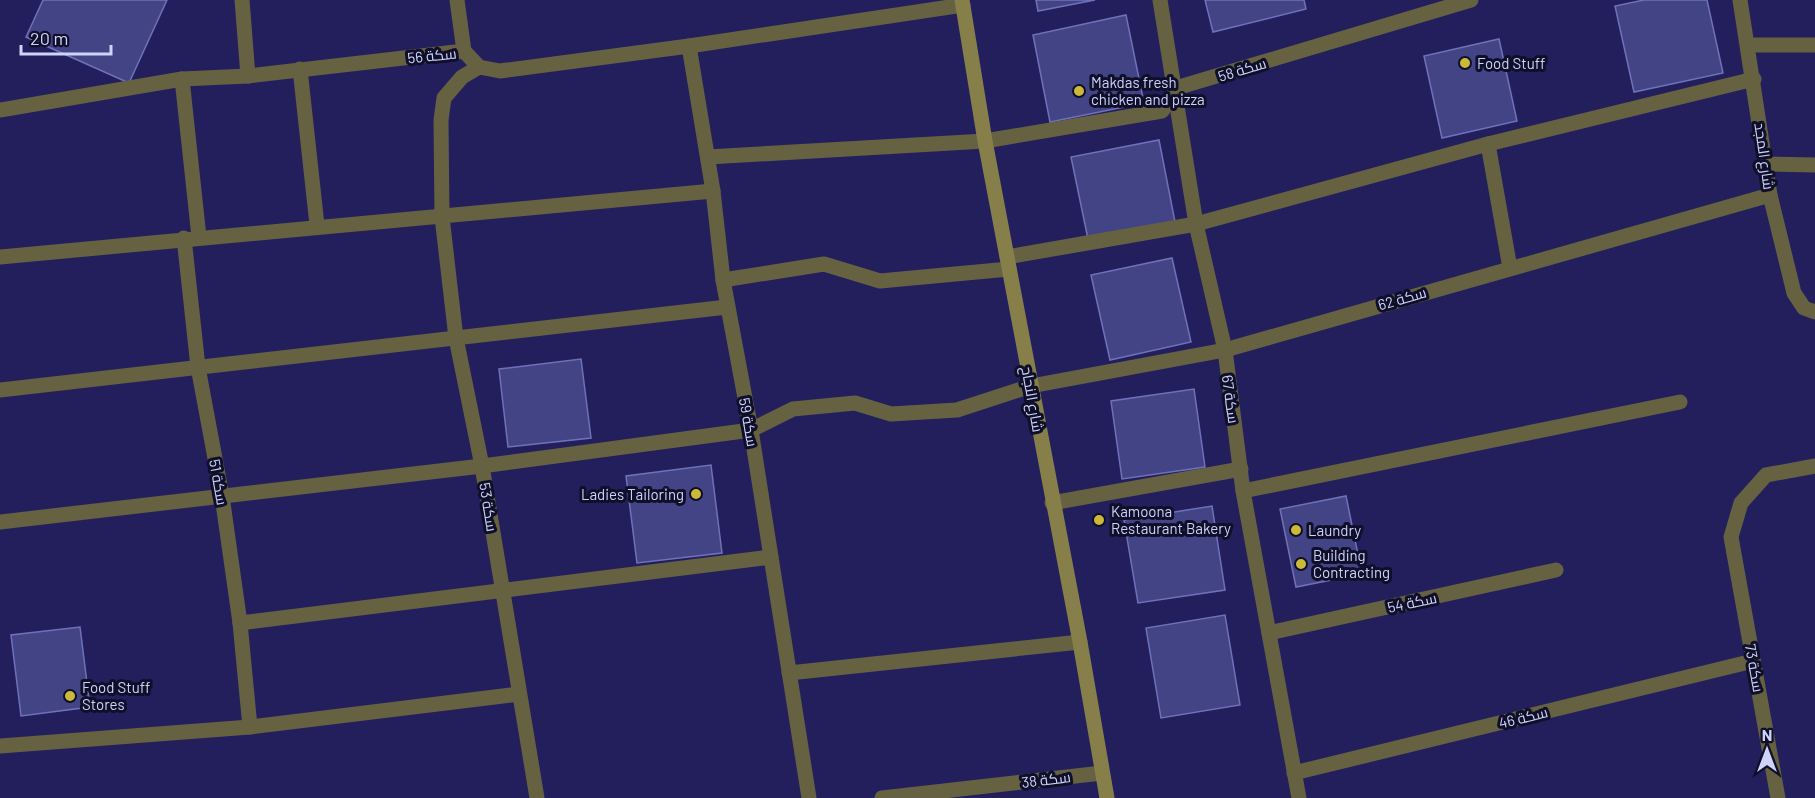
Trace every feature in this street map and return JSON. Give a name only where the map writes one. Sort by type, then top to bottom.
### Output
[{"type":"street","points":[[242,0],[248,76]]},
{"type":"street","points":[[457,0],[464,51]]},
{"type":"street","name":"سكة 67","points":[[1160,0],[1176,88],[1196,224],[1225,350],[1243,491],[1299,798]]},
{"type":"street","name":"سكة 58","points":[[1176,88],[1471,0]]},
{"type":"street","name":"شارع المجد","points":[[1740,0],[1754,79],[1770,195],[1794,293],[1810,310]]},
{"type":"street","name":"سكة 56","points":[[0,110],[182,79],[248,76],[464,51],[479,67],[500,71],[689,46],[963,3]]},
{"type":"street","name":"شارع النجاح","points":[[963,3],[985,141],[1080,642],[1107,798]]},
{"type":"street","points":[[1748,45],[1815,45]]},
{"type":"street","name":"سكة 59","points":[[689,46],[713,191],[727,307],[751,430],[809,798]]},
{"type":"street","name":"سكة 53","points":[[479,67],[462,76],[444,98],[441,120],[442,216],[456,338],[482,466],[537,798]]},
{"type":"street","points":[[300,69],[317,225]]},
{"type":"street","name":"سكة 51","points":[[182,79],[198,367],[222,496],[240,623],[250,727]]},
{"type":"street","points":[[723,280],[824,264],[880,281],[1008,263],[1196,224],[1488,144],[1754,79]]},
{"type":"street","points":[[708,158],[985,141],[1162,111],[1176,88]]},
{"type":"street","points":[[1488,144],[1510,268]]},
{"type":"street","points":[[1765,164],[1815,165]]},
{"type":"street","points":[[0,257],[317,225],[713,191]]},
{"type":"street","name":"سكة 62","points":[[0,522],[482,466],[751,430],[793,409],[855,403],[891,414],[957,410],[1031,386],[1225,350],[1770,195]]},
{"type":"street","points":[[0,390],[727,307]]},
{"type":"street","points":[[1243,491],[1680,402]]},
{"type":"street","name":"سكة 73","points":[[1778,798],[1731,537],[1742,503],[1766,475],[1815,466]]},
{"type":"street","points":[[1052,503],[1240,469]]},
{"type":"street","points":[[240,623],[771,558]]},
{"type":"street","name":"سكة 54","points":[[1269,633],[1556,570]]},
{"type":"street","points":[[789,673],[1080,642]]},
{"type":"street","name":"سكة 46","points":[[1293,773],[1753,661]]},
{"type":"street","points":[[0,746],[250,727],[519,694]]},
{"type":"street","name":"سكة 38","points":[[882,798],[1102,773]]},
{"type":"building","points":[[43,0],[167,0],[129,83],[26,37]]},
{"type":"building","points":[[1036,0],[1095,0],[1038,11]]},
{"type":"building","points":[[1205,0],[1304,0],[1306,9],[1213,32]]},
{"type":"building","points":[[1644,0],[1707,0],[1723,73],[1634,92],[1615,6]]},
{"type":"building","points":[[1126,15],[1144,103],[1050,122],[1033,35]]},
{"type":"building","points":[[1499,39],[1517,121],[1442,138],[1424,56]]},
{"type":"building","points":[[1159,140],[1175,222],[1088,239],[1071,157]]},
{"type":"building","points":[[1172,258],[1191,342],[1110,360],[1091,275]]},
{"type":"building","points":[[581,359],[591,438],[508,447],[499,369]]},
{"type":"building","points":[[1194,389],[1205,467],[1122,479],[1111,401]]},
{"type":"building","points":[[711,465],[722,553],[637,563],[626,476]]},
{"type":"building","points":[[1346,496],[1362,574],[1296,587],[1280,509]]},
{"type":"building","points":[[1212,506],[1225,590],[1138,603],[1124,520]]},
{"type":"building","points":[[1225,615],[1240,705],[1161,718],[1146,628]]},
{"type":"building","points":[[80,627],[90,707],[21,716],[11,635]]},
{"type":"place","name":"Food Stuff","points":[[1465,63]]},
{"type":"place","name":"Makdas fresh chicken and pizza","points":[[1079,91]]},
{"type":"place","name":"Ladies Tailoring","points":[[696,494]]},
{"type":"place","name":"Kamoona Restaurant Bakery","points":[[1099,520]]},
{"type":"place","name":"Laundry","points":[[1296,530]]},
{"type":"place","name":"Building Contracting","points":[[1301,564]]},
{"type":"place","name":"Food Stuff Stores","points":[[70,696]]}]
